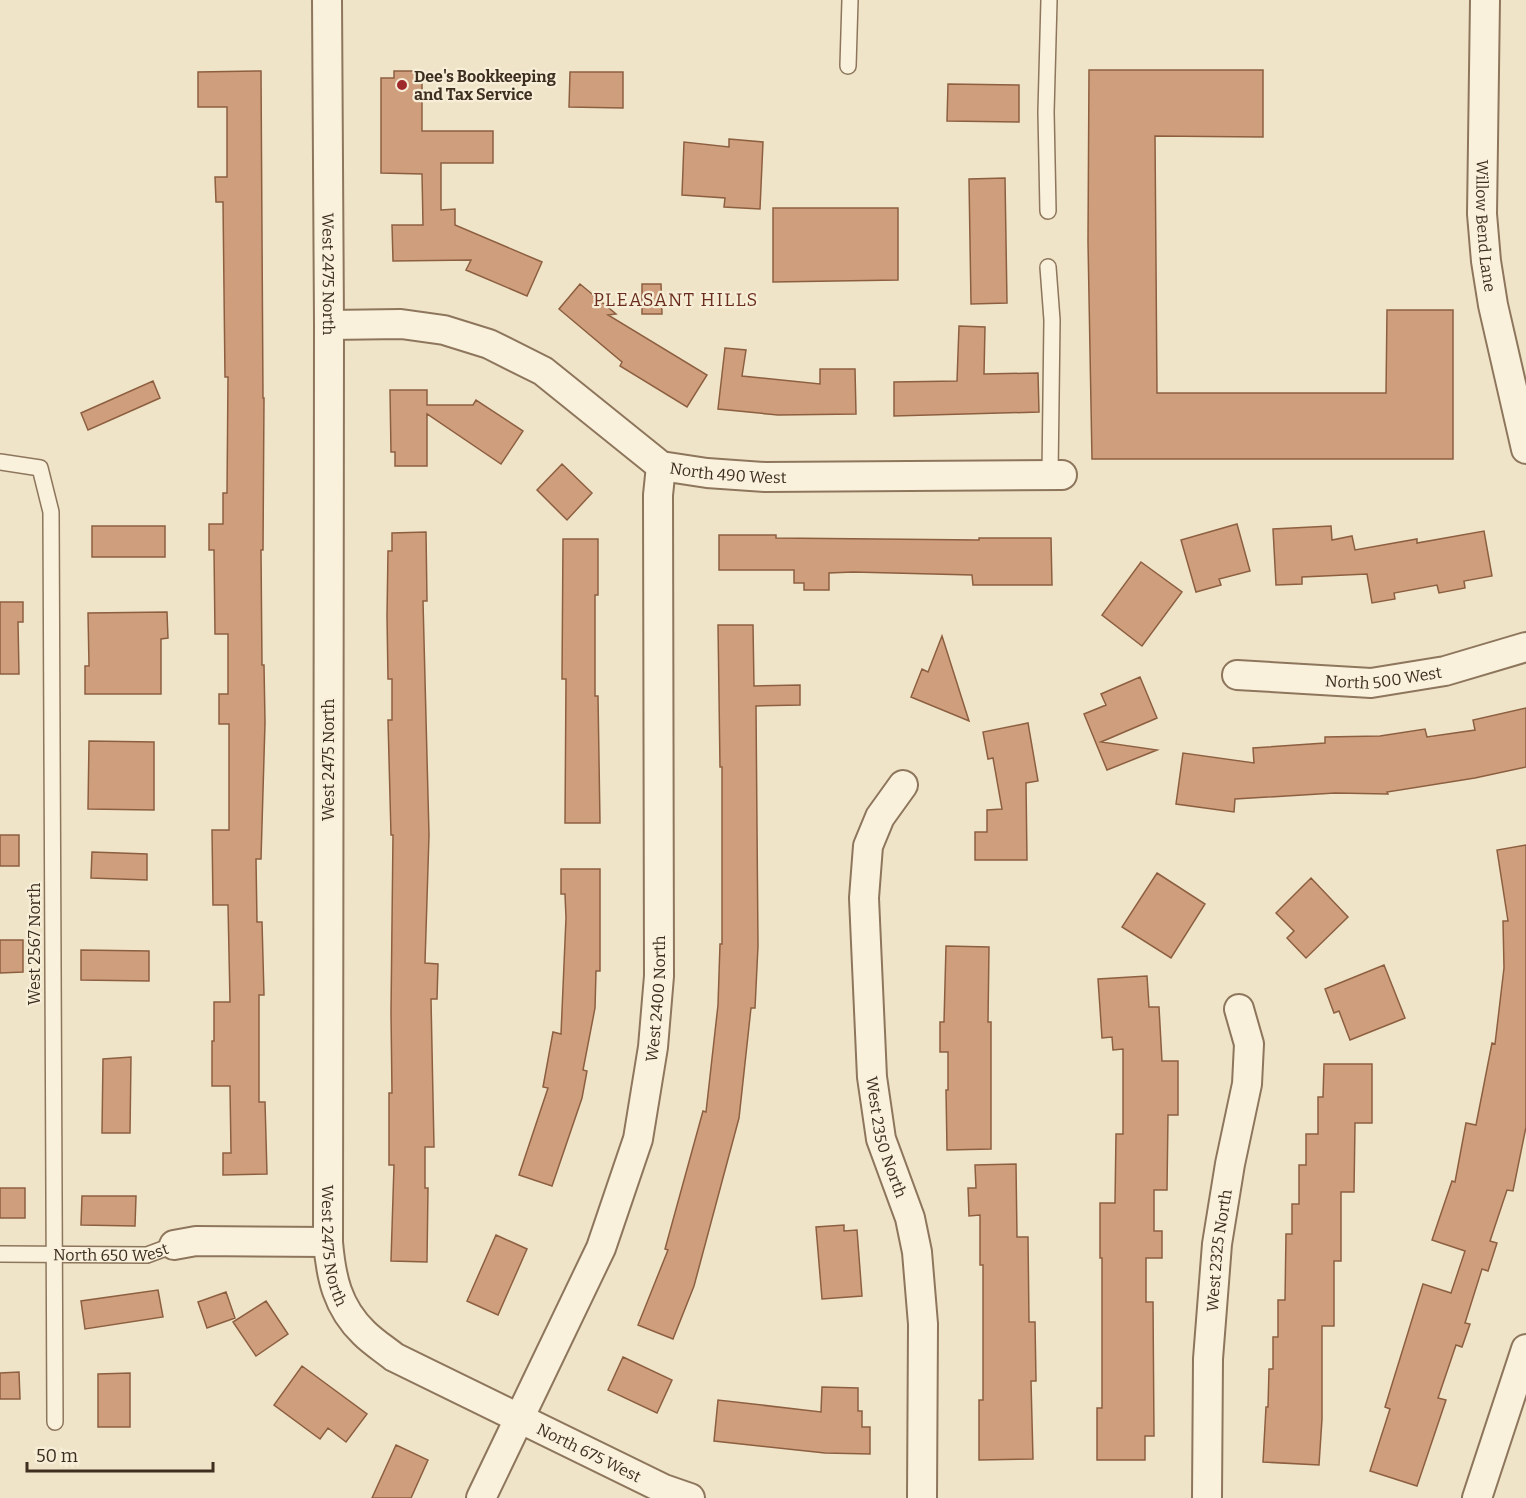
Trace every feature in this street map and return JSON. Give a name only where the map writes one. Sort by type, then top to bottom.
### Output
[{"type":"street","name":"West 2475 North","points":[[327,0],[328,1242],[331,1276],[342,1304],[363,1333],[394,1357],[520,1418]]},
{"type":"street","name":"Willow Bend Lane","points":[[1485,0],[1482,214],[1486,261],[1493,305],[1526,449]]},
{"type":"street","name":"North 490 West","points":[[329,325],[401,324],[444,330],[489,344],[543,371],[661,466],[707,473],[765,477],[1056,475]]},
{"type":"street","name":"West 2400 North","points":[[481,1498],[601,1248],[638,1139],[653,1047],[659,976],[658,495],[661,466]]},
{"type":"street","name":"North 500 West","points":[[1236,675],[1371,683],[1445,671],[1526,646]]},
{"type":"street","name":"West 2350 North","points":[[903,785],[880,817],[868,846],[864,898],[872,1077],[881,1139],[910,1218],[917,1252],[922,1324],[922,1498]]},
{"type":"street","name":"West 2325 North","points":[[1208,1498],[1208,1359],[1217,1244],[1230,1164],[1247,1084],[1249,1044],[1239,1009]]},
{"type":"street","name":"North 650 West","points":[[174,1245],[196,1241],[328,1242]]},
{"type":"street","points":[[1476,1498],[1526,1349]]},
{"type":"street","name":"North 675 West","points":[[520,1418],[664,1489],[690,1498]]},
{"type":"lane","points":[[848,66],[850,0]]},
{"type":"lane","points":[[1048,211],[1046,112],[1049,0]]},
{"type":"lane","points":[[1048,267],[1052,320],[1056,475]]},
{"type":"lane","name":"West 2567 North","points":[[0,462],[40,468],[51,512],[55,1422]]},
{"type":"lane","name":"North 650 West","points":[[0,1254],[147,1255],[174,1245]]},
{"type":"building","points":[[1089,70],[1263,70],[1263,137],[1155,136],[1157,393],[1386,393],[1387,310],[1453,310],[1453,459],[1092,459],[1088,242]]},
{"type":"building","points":[[261,71],[264,398],[263,550],[261,550],[265,723],[261,859],[256,859],[257,922],[262,922],[264,995],[259,995],[259,1102],[265,1102],[267,1174],[223,1175],[223,1153],[231,1153],[230,1086],[212,1086],[212,1041],[214,1041],[214,1002],[230,1002],[228,905],[213,905],[212,830],[229,830],[229,724],[219,724],[219,694],[228,694],[228,634],[215,634],[214,550],[209,550],[209,524],[223,524],[223,493],[227,493],[228,377],[225,377],[223,202],[216,202],[215,177],[227,177],[227,107],[198,107],[198,72]]},
{"type":"building","points":[[394,71],[422,71],[422,131],[493,131],[493,163],[441,163],[441,210],[455,209],[455,225],[542,262],[527,296],[466,270],[471,260],[393,261],[392,225],[423,225],[422,174],[381,173],[381,78],[394,78]]},
{"type":"building","points":[[570,72],[623,72],[623,108],[569,107]]},
{"type":"building","points":[[948,84],[1019,85],[1019,122],[947,121]]},
{"type":"building","points":[[729,139],[763,142],[760,209],[724,207],[725,198],[682,195],[684,142],[729,147]]},
{"type":"building","points":[[1005,178],[1007,303],[971,304],[969,179]]},
{"type":"building","points":[[773,208],[898,208],[898,280],[773,282]]},
{"type":"building","points":[[580,284],[616,314],[608,315],[707,375],[687,407],[620,366],[622,362],[559,309]]},
{"type":"building","points":[[642,284],[661,284],[662,314],[642,314]]},
{"type":"building","points":[[959,326],[985,327],[984,374],[1038,373],[1039,412],[894,416],[894,382],[957,381]]},
{"type":"building","points":[[725,348],[746,350],[742,376],[820,384],[820,369],[855,369],[856,414],[778,415],[718,409]]},
{"type":"building","points":[[153,381],[160,398],[88,430],[81,413]]},
{"type":"building","points":[[390,390],[427,390],[427,405],[473,405],[476,400],[523,431],[501,464],[427,414],[427,466],[395,466],[395,452],[391,452]]},
{"type":"building","points":[[562,464],[592,493],[567,520],[537,490]]},
{"type":"building","points":[[1237,524],[1250,571],[1219,579],[1221,585],[1196,592],[1181,540]]},
{"type":"building","points":[[92,526],[165,526],[165,557],[92,557]]},
{"type":"building","points":[[1331,526],[1332,540],[1352,536],[1355,550],[1417,539],[1417,543],[1484,531],[1492,576],[1464,581],[1465,588],[1439,593],[1437,585],[1394,593],[1395,599],[1372,603],[1367,574],[1302,577],[1302,584],[1276,585],[1273,529]]},
{"type":"building","points":[[426,532],[427,601],[423,601],[429,835],[425,963],[438,964],[437,999],[431,999],[434,1147],[425,1147],[425,1188],[428,1188],[427,1262],[391,1261],[394,1165],[389,1165],[389,1093],[392,1093],[393,835],[391,835],[388,720],[392,720],[392,679],[388,679],[387,616],[388,551],[392,551],[392,533]]},
{"type":"building","points":[[719,535],[776,535],[776,538],[979,540],[979,538],[1051,538],[1052,585],[973,585],[972,575],[853,572],[829,573],[829,590],[804,590],[804,583],[794,583],[794,570],[719,570]]},
{"type":"building","points":[[563,539],[598,539],[598,595],[595,595],[595,696],[598,696],[600,823],[565,823],[566,679],[562,679]]},
{"type":"building","points":[[1141,562],[1182,592],[1142,646],[1102,615]]},
{"type":"building","points":[[0,602],[23,602],[23,622],[18,622],[19,674],[0,674]]},
{"type":"building","points":[[167,612],[168,638],[161,639],[161,694],[85,694],[85,666],[89,666],[88,613]]},
{"type":"building","points":[[718,625],[753,625],[754,686],[800,685],[800,705],[756,706],[758,946],[755,1008],[751,1008],[739,1118],[694,1286],[673,1339],[638,1325],[668,1250],[665,1249],[703,1111],[706,1112],[718,1005],[720,944],[722,944],[722,767],[720,767]]},
{"type":"building","points":[[942,636],[969,721],[911,697],[922,669],[928,672]]},
{"type":"building","points":[[1140,677],[1157,718],[1101,742],[1157,750],[1107,770],[1084,714],[1106,705],[1101,694]]},
{"type":"building","points":[[1526,708],[1526,767],[1387,792],[1388,794],[1335,793],[1235,799],[1234,812],[1176,804],[1183,753],[1254,763],[1253,748],[1325,743],[1325,737],[1380,736],[1425,729],[1427,737],[1475,730],[1473,720]]},
{"type":"building","points":[[1028,723],[1038,781],[1026,783],[1027,860],[975,860],[975,832],[987,832],[987,810],[1002,809],[993,758],[988,759],[983,732]]},
{"type":"building","points":[[89,741],[154,742],[154,810],[88,809]]},
{"type":"building","points":[[0,835],[19,835],[19,866],[0,866]]},
{"type":"building","points":[[1526,845],[1526,1127],[1513,1191],[1507,1190],[1490,1241],[1497,1243],[1488,1271],[1482,1269],[1465,1323],[1470,1324],[1462,1347],[1456,1345],[1438,1398],[1446,1400],[1417,1486],[1370,1471],[1390,1409],[1385,1407],[1423,1284],[1451,1293],[1465,1251],[1432,1240],[1452,1181],[1455,1182],[1466,1123],[1476,1125],[1492,1043],[1495,1044],[1504,968],[1503,921],[1508,921],[1497,850]]},
{"type":"building","points":[[92,852],[147,854],[147,880],[91,878]]},
{"type":"building","points":[[561,869],[600,869],[600,971],[596,971],[595,1008],[583,1070],[587,1071],[582,1098],[552,1186],[519,1175],[548,1088],[543,1087],[553,1032],[561,1034],[566,918],[565,894],[561,894]]},
{"type":"building","points":[[1157,873],[1205,904],[1171,958],[1122,927]]},
{"type":"building","points":[[1311,878],[1348,917],[1306,958],[1287,938],[1294,931],[1276,913]]},
{"type":"building","points":[[0,940],[23,940],[23,972],[0,973]]},
{"type":"building","points":[[946,946],[989,947],[991,1149],[947,1150],[948,1052],[940,1052],[940,1022],[944,1022]]},
{"type":"building","points":[[81,950],[149,951],[149,981],[81,980]]},
{"type":"building","points":[[1384,965],[1405,1018],[1350,1040],[1339,1011],[1334,1013],[1325,989]]},
{"type":"building","points":[[1147,976],[1149,1007],[1159,1007],[1162,1061],[1178,1061],[1178,1115],[1168,1115],[1167,1190],[1154,1190],[1154,1231],[1162,1231],[1162,1258],[1146,1258],[1146,1302],[1153,1302],[1154,1436],[1145,1436],[1145,1460],[1097,1460],[1097,1408],[1102,1408],[1100,1203],[1115,1203],[1116,1134],[1123,1134],[1123,1049],[1113,1050],[1112,1037],[1102,1038],[1098,979]]},
{"type":"building","points":[[131,1057],[130,1133],[102,1133],[103,1059]]},
{"type":"building","points":[[1324,1064],[1372,1064],[1372,1123],[1355,1123],[1354,1192],[1341,1192],[1341,1261],[1334,1261],[1334,1326],[1322,1326],[1322,1419],[1319,1465],[1263,1462],[1269,1369],[1273,1369],[1273,1337],[1278,1337],[1278,1300],[1285,1300],[1286,1234],[1292,1234],[1292,1204],[1299,1204],[1299,1165],[1306,1165],[1306,1134],[1318,1134],[1318,1097],[1323,1097]]},
{"type":"building","points":[[1016,1164],[1017,1237],[1028,1237],[1029,1322],[1035,1322],[1036,1381],[1031,1381],[1033,1459],[979,1460],[979,1400],[983,1400],[983,1265],[980,1265],[980,1215],[969,1216],[968,1188],[976,1188],[975,1165]]},
{"type":"building","points":[[0,1188],[25,1188],[25,1218],[0,1218]]},
{"type":"building","points":[[82,1196],[136,1196],[135,1226],[81,1225]]},
{"type":"building","points":[[844,1225],[844,1231],[857,1230],[862,1296],[822,1299],[816,1227]]},
{"type":"building","points":[[496,1235],[527,1249],[498,1315],[467,1301]]},
{"type":"building","points":[[158,1290],[163,1317],[85,1329],[81,1301]]},
{"type":"building","points":[[226,1292],[235,1318],[207,1328],[198,1302]]},
{"type":"building","points":[[266,1301],[288,1334],[256,1356],[233,1322]]},
{"type":"building","points":[[623,1357],[672,1380],[657,1413],[608,1390]]},
{"type":"building","points":[[302,1366],[367,1414],[346,1442],[328,1428],[320,1439],[274,1405]]},
{"type":"building","points":[[19,1372],[20,1399],[0,1399],[0,1373]]},
{"type":"building","points":[[130,1373],[130,1427],[98,1427],[98,1374]]},
{"type":"building","points":[[822,1387],[858,1388],[858,1411],[862,1411],[862,1427],[870,1427],[870,1454],[825,1453],[714,1441],[718,1400],[821,1412]]},
{"type":"building","points":[[396,1445],[428,1460],[411,1498],[372,1498]]},
{"type":"place","name":"Dee's Bookkeeping and Tax Service","points":[[402,85]]},
{"type":"district","name":"PLEASANT HILLS","points":[[676,300]]}]
